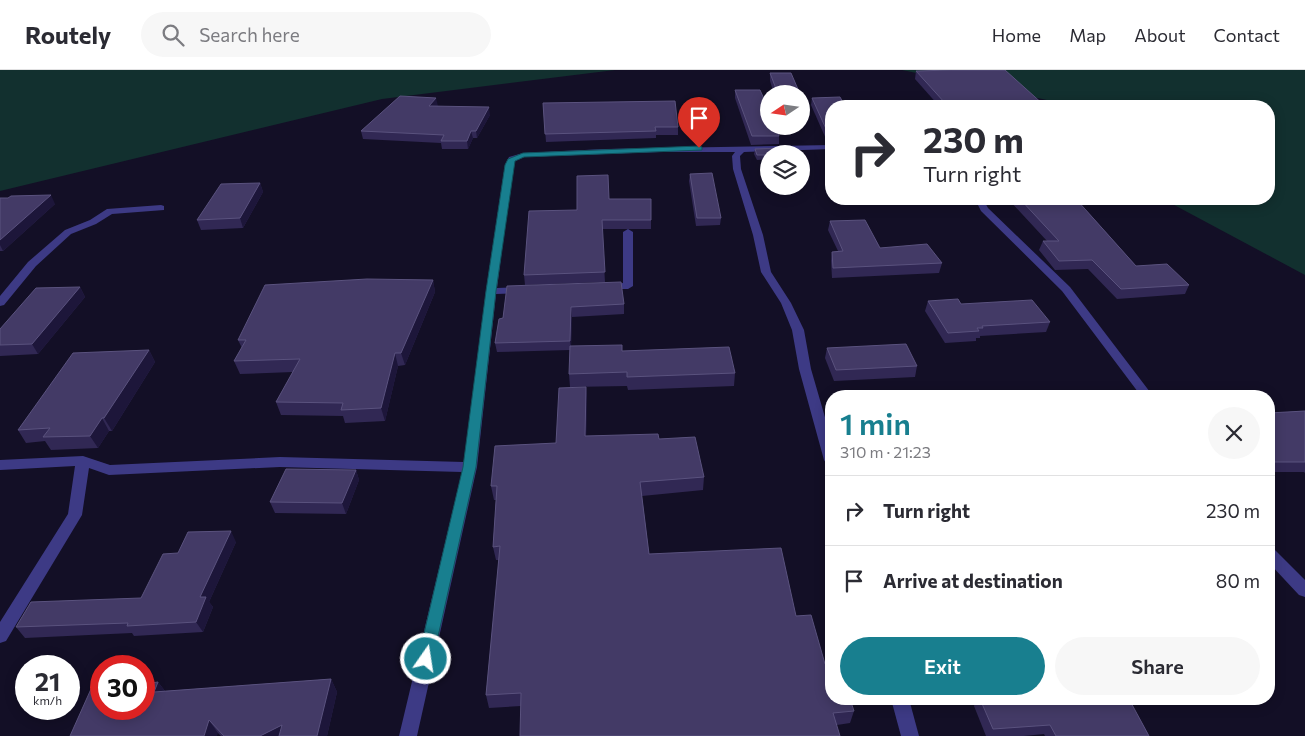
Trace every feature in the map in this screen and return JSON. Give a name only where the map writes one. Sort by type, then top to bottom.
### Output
[{"type":"street","points":[[408,736],[470,467],[491,291],[509,165],[512,159],[523,155],[643,150],[699,148],[742,150],[825,146]]},
{"type":"street","points":[[742,150],[736,156],[737,169],[758,235],[766,272],[786,303],[798,330],[805,369],[825,439]]},
{"type":"street","points":[[982,205],[1066,290],[1143,390]]},
{"type":"street","points":[[0,302],[32,264],[68,232],[93,222],[110,211],[161,208]]},
{"type":"street","points":[[590,288],[628,286],[628,232]]},
{"type":"street","points":[[491,291],[536,290]]},
{"type":"street","points":[[0,465],[83,461],[109,470],[280,462],[470,467]]},
{"type":"street","points":[[0,636],[75,515],[83,461]]},
{"type":"street","points":[[1275,559],[1305,590]]},
{"type":"street","points":[[902,705],[910,736]]},
{"type":"green space","points":[[0,70],[615,70],[382,99],[0,191]]},
{"type":"green space","points":[[902,70],[1305,70],[1305,275],[1174,205],[1275,205],[1275,100],[1047,100]]},
{"type":"building","points":[[1005,70],[1038,100],[942,100],[916,71]]},
{"type":"building","points":[[770,73],[791,73],[796,85],[775,85]]},
{"type":"building","points":[[735,90],[760,90],[760,135],[779,136],[752,136]]},
{"type":"building","points":[[400,96],[436,98],[429,106],[489,107],[476,131],[471,131],[467,141],[441,141],[444,135],[361,131]]},
{"type":"building","points":[[840,97],[842,100],[825,100],[825,127],[812,98]]},
{"type":"building","points":[[675,101],[678,127],[655,127],[656,131],[545,134],[543,103]]},
{"type":"building","points":[[755,149],[760,149],[760,155],[757,155]]},
{"type":"building","points":[[712,173],[721,218],[697,218],[690,174]]},
{"type":"building","points":[[608,175],[609,199],[651,199],[651,220],[602,220],[605,272],[524,275],[529,211],[577,210],[577,176]]},
{"type":"building","points":[[260,183],[240,218],[197,220],[221,184]]},
{"type":"building","points":[[51,195],[0,240],[0,198]]},
{"type":"building","points":[[1026,205],[1081,205],[1136,266],[1167,264],[1189,285],[1121,289],[1092,260],[1059,261],[1043,241],[1059,241]]},
{"type":"building","points":[[865,220],[880,248],[927,244],[942,263],[833,268],[832,252],[843,251],[830,221]]},
{"type":"building","points":[[367,279],[433,280],[401,353],[395,353],[381,408],[341,410],[343,403],[276,402],[300,359],[234,361],[246,340],[238,340],[265,285]]},
{"type":"building","points":[[621,282],[624,304],[571,307],[570,341],[495,343],[499,319],[503,318],[507,286]]},
{"type":"building","points":[[80,287],[32,344],[0,345],[0,329],[36,288]]},
{"type":"building","points":[[958,299],[961,304],[1032,300],[1050,322],[982,326],[983,328],[977,328],[979,331],[948,333],[928,301]]},
{"type":"building","points":[[906,344],[917,366],[836,370],[827,348]]},
{"type":"building","points":[[622,345],[622,351],[729,347],[735,373],[627,377],[627,372],[569,374],[570,346]]},
{"type":"building","points":[[149,350],[90,436],[43,437],[50,428],[18,430],[73,353]]},
{"type":"building","points":[[586,387],[585,436],[658,434],[659,439],[695,437],[704,477],[640,482],[649,554],[781,548],[796,616],[811,615],[825,664],[825,705],[852,705],[854,711],[833,713],[840,736],[520,736],[521,693],[486,695],[500,546],[493,547],[497,486],[491,486],[495,446],[556,443],[559,388]]},
{"type":"building","points":[[1305,411],[1305,462],[1275,462],[1275,413]]},
{"type":"building","points":[[286,469],[356,470],[342,503],[270,502]]},
{"type":"building","points":[[231,531],[200,597],[206,597],[196,622],[127,626],[128,623],[16,627],[31,602],[141,598],[163,554],[178,553],[188,532]]},
{"type":"building","points":[[331,679],[317,736],[279,736],[282,725],[260,736],[224,736],[209,720],[204,736],[70,736],[77,720],[80,720],[80,714],[90,691],[90,720],[155,720],[155,692]]},
{"type":"building","points":[[983,705],[1132,705],[1149,736],[1056,736],[1050,725],[993,729]]},
{"type":"route","points":[[426,659],[470,467],[491,291],[509,165],[512,159],[523,155],[699,148]]}]
